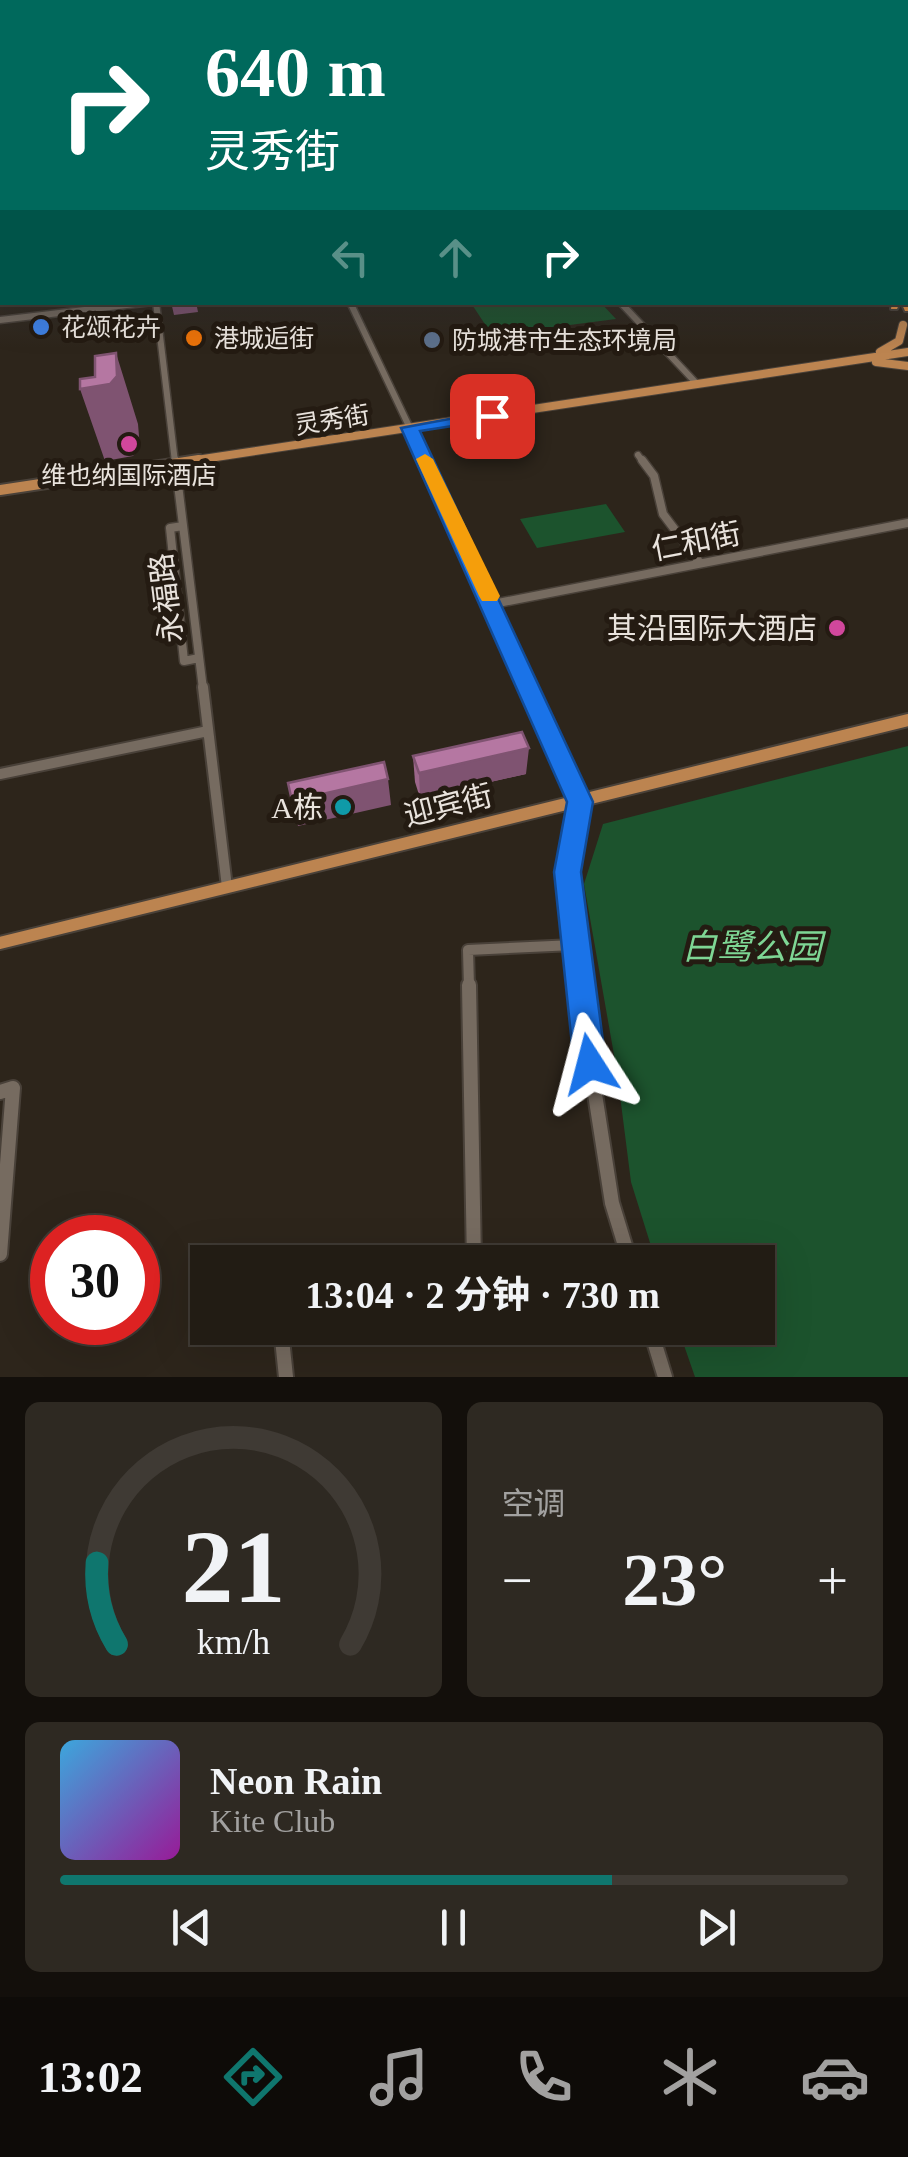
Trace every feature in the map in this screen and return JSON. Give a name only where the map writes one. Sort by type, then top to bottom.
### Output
[{"type":"main road","points":[[837,363],[889,348],[899,341],[906,329],[894,305]]},
{"type":"main road","name":"灵秀街","points":[[0,490],[908,352]]},
{"type":"main road","points":[[837,363],[908,366]]},
{"type":"main road","name":"迎宾街","points":[[0,942],[908,720]]},
{"type":"street","points":[[0,320],[128,305]]},
{"type":"street","name":"永福路","points":[[154,305],[227,887]]},
{"type":"street","points":[[351,305],[493,604],[580,802],[568,872],[574,945],[612,1202],[625,1245]]},
{"type":"street","points":[[623,305],[696,384]]},
{"type":"street","points":[[638,455],[654,476],[664,514],[700,563]]},
{"type":"street","name":"仁和街","points":[[493,604],[908,523]]},
{"type":"street","points":[[0,774],[208,730]]},
{"type":"street","points":[[474,1245],[468,950],[574,945]]},
{"type":"street","points":[[0,1092],[13,1088],[0,1254]]},
{"type":"street","points":[[283,1345],[286,1377]]},
{"type":"street","points":[[655,1345],[665,1377]]},
{"type":"green space","points":[[472,305],[603,305],[616,319],[492,335]]},
{"type":"green space","points":[[606,504],[625,532],[537,548],[520,519]]},
{"type":"green space","name":"白鹭公园","points":[[908,746],[908,1377],[695,1377],[684,1345],[775,1345],[775,1245],[651,1245],[631,1182],[617,1072],[584,884],[603,824]]},
{"type":"building","points":[[116,353],[117,376],[110,384],[80,389],[80,379],[95,377],[95,356]]},
{"type":"building","points":[[522,732],[529,748],[419,773],[413,756]]},
{"type":"building","points":[[384,762],[388,779],[292,801],[288,783]]},
{"type":"slow traffic","points":[[425,459],[489,596]]},
{"type":"place","name":"花颂花卉","points":[[41,327]]},
{"type":"place","name":"港城逅街","points":[[194,338]]},
{"type":"place","name":"防城港市生态环境局","points":[[432,340]]},
{"type":"place","name":"维也纳国际酒店","points":[[129,444]]},
{"type":"place","name":"其沿国际大酒店","points":[[837,628]]},
{"type":"place","name":"A栋","points":[[343,807]]},
{"type":"route","points":[[492,416],[410,428],[580,802],[568,872],[590,1064]]}]
